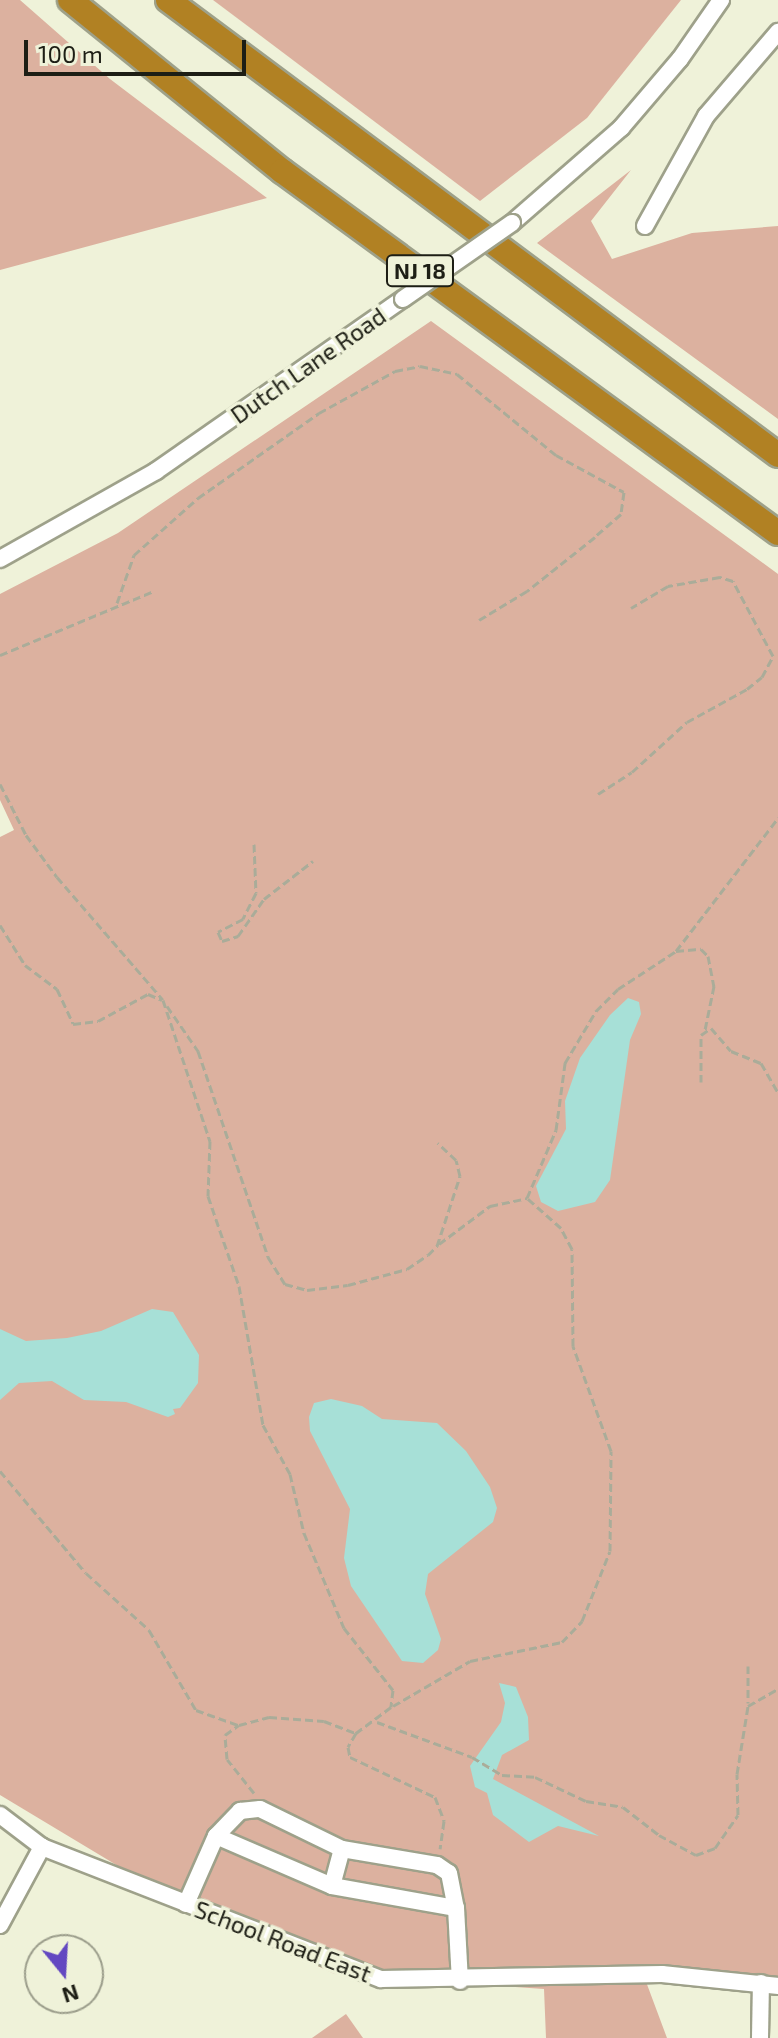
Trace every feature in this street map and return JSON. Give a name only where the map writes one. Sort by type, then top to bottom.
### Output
[{"type":"highway","name":"NJ 18","points":[[70,0],[282,171],[778,533]]},
{"type":"highway","name":"NJ 18","points":[[168,0],[778,455]]},
{"type":"street","name":"Dutch Lane Road","points":[[0,559],[156,471],[512,223],[621,128],[680,59],[721,0]]},
{"type":"street","points":[[645,226],[706,116],[778,32]]},
{"type":"street","points":[[186,1904],[216,1836],[240,1811],[260,1809],[342,1849],[437,1865],[449,1873],[456,1908],[460,1981]]},
{"type":"street","name":"School Road East","points":[[0,1815],[42,1847],[381,1979],[460,1981],[662,1974],[770,1985]]},
{"type":"street","points":[[216,1836],[332,1886],[456,1908]]},
{"type":"street","points":[[0,1925],[42,1847]]},
{"type":"street","points":[[332,1886],[342,1849]]},
{"type":"street","points":[[760,2038],[770,1985]]},
{"type":"path","points":[[117,603],[134,555],[198,498],[319,413],[395,371],[420,366],[457,374],[556,455],[624,492],[621,514],[595,537],[527,591],[479,620]]},
{"type":"path","points":[[598,794],[632,772],[687,722],[747,689],[762,677],[773,656],[733,581],[720,577],[668,586],[631,608]]},
{"type":"path","points":[[0,655],[117,603],[154,591]]},
{"type":"path","points":[[0,784],[26,835],[57,877],[163,1000],[198,1051],[268,1257],[285,1284],[323,1290],[386,1277],[421,1262],[490,1206],[527,1198]]},
{"type":"path","points":[[527,1198],[556,1130],[565,1063],[577,1038],[618,989],[676,951],[778,818]]},
{"type":"path","points":[[254,844],[256,893],[243,919],[218,932],[222,941],[238,936],[264,899],[313,861]]},
{"type":"path","points":[[0,925],[25,965],[57,989],[73,1024],[98,1021],[148,994],[163,1000],[210,1141],[208,1196],[239,1286],[261,1419],[290,1474],[320,1575],[352,1641],[393,1690],[391,1707]]},
{"type":"path","points":[[676,951],[694,947],[708,956],[714,986],[700,1041],[701,1082]]},
{"type":"path","points":[[705,1030],[714,1030],[731,1051],[754,1056],[778,1092]]},
{"type":"path","points":[[437,1246],[460,1176],[456,1160],[438,1143]]},
{"type":"path","points":[[437,1865],[444,1821],[440,1803],[426,1790],[350,1757],[348,1747],[356,1733],[375,1722],[391,1707],[470,1661],[562,1642],[582,1621],[610,1551],[611,1451],[573,1346],[572,1249],[561,1228],[527,1198]]},
{"type":"path","points":[[0,1471],[86,1573],[149,1630],[196,1710],[239,1725],[295,1717],[356,1733]]},
{"type":"path","points":[[375,1722],[463,1755],[495,1772],[535,1777],[586,1801],[623,1807],[685,1851],[705,1854],[738,1815],[737,1774],[748,1706],[748,1666]]},
{"type":"path","points":[[748,1706],[778,1689]]},
{"type":"path","points":[[239,1725],[225,1735],[223,1751],[246,1787],[262,1794],[260,1809]]},
{"type":"shaded area","points":[[0,0],[20,0],[110,79],[267,198],[0,270]]},
{"type":"shaded area","points":[[213,0],[681,0],[587,118],[480,201]]},
{"type":"shaded area","points":[[631,170],[591,221],[612,259],[692,233],[778,226],[778,419],[537,243]]},
{"type":"shaded area","points":[[431,321],[778,574],[778,1993],[645,1979],[667,2038],[546,2038],[544,1989],[334,1974],[138,1878],[0,1795],[0,837],[14,830],[0,800],[0,594],[118,533]]},
{"type":"shaded area","points":[[346,2014],[363,2038],[312,2038]]},
{"type":"water","points":[[628,998],[639,1002],[641,1014],[630,1040],[610,1180],[595,1202],[558,1211],[541,1202],[536,1186],[566,1129],[565,1101],[580,1058],[610,1015]]},
{"type":"water","points":[[152,1309],[173,1312],[199,1355],[198,1383],[180,1408],[173,1409],[175,1414],[168,1417],[126,1402],[84,1400],[52,1381],[19,1383],[0,1400],[0,1329],[26,1341],[67,1338],[101,1331]]},
{"type":"water","points":[[331,1399],[362,1406],[382,1419],[437,1423],[466,1451],[490,1487],[497,1508],[493,1522],[428,1574],[425,1594],[441,1639],[438,1650],[423,1663],[402,1661],[351,1586],[344,1558],[350,1509],[310,1431],[309,1417],[314,1403]]},
{"type":"water","points":[[499,1683],[516,1687],[528,1717],[529,1740],[502,1755],[493,1779],[599,1836],[558,1826],[529,1842],[493,1815],[487,1793],[475,1787],[470,1766],[501,1722],[505,1703]]}]
